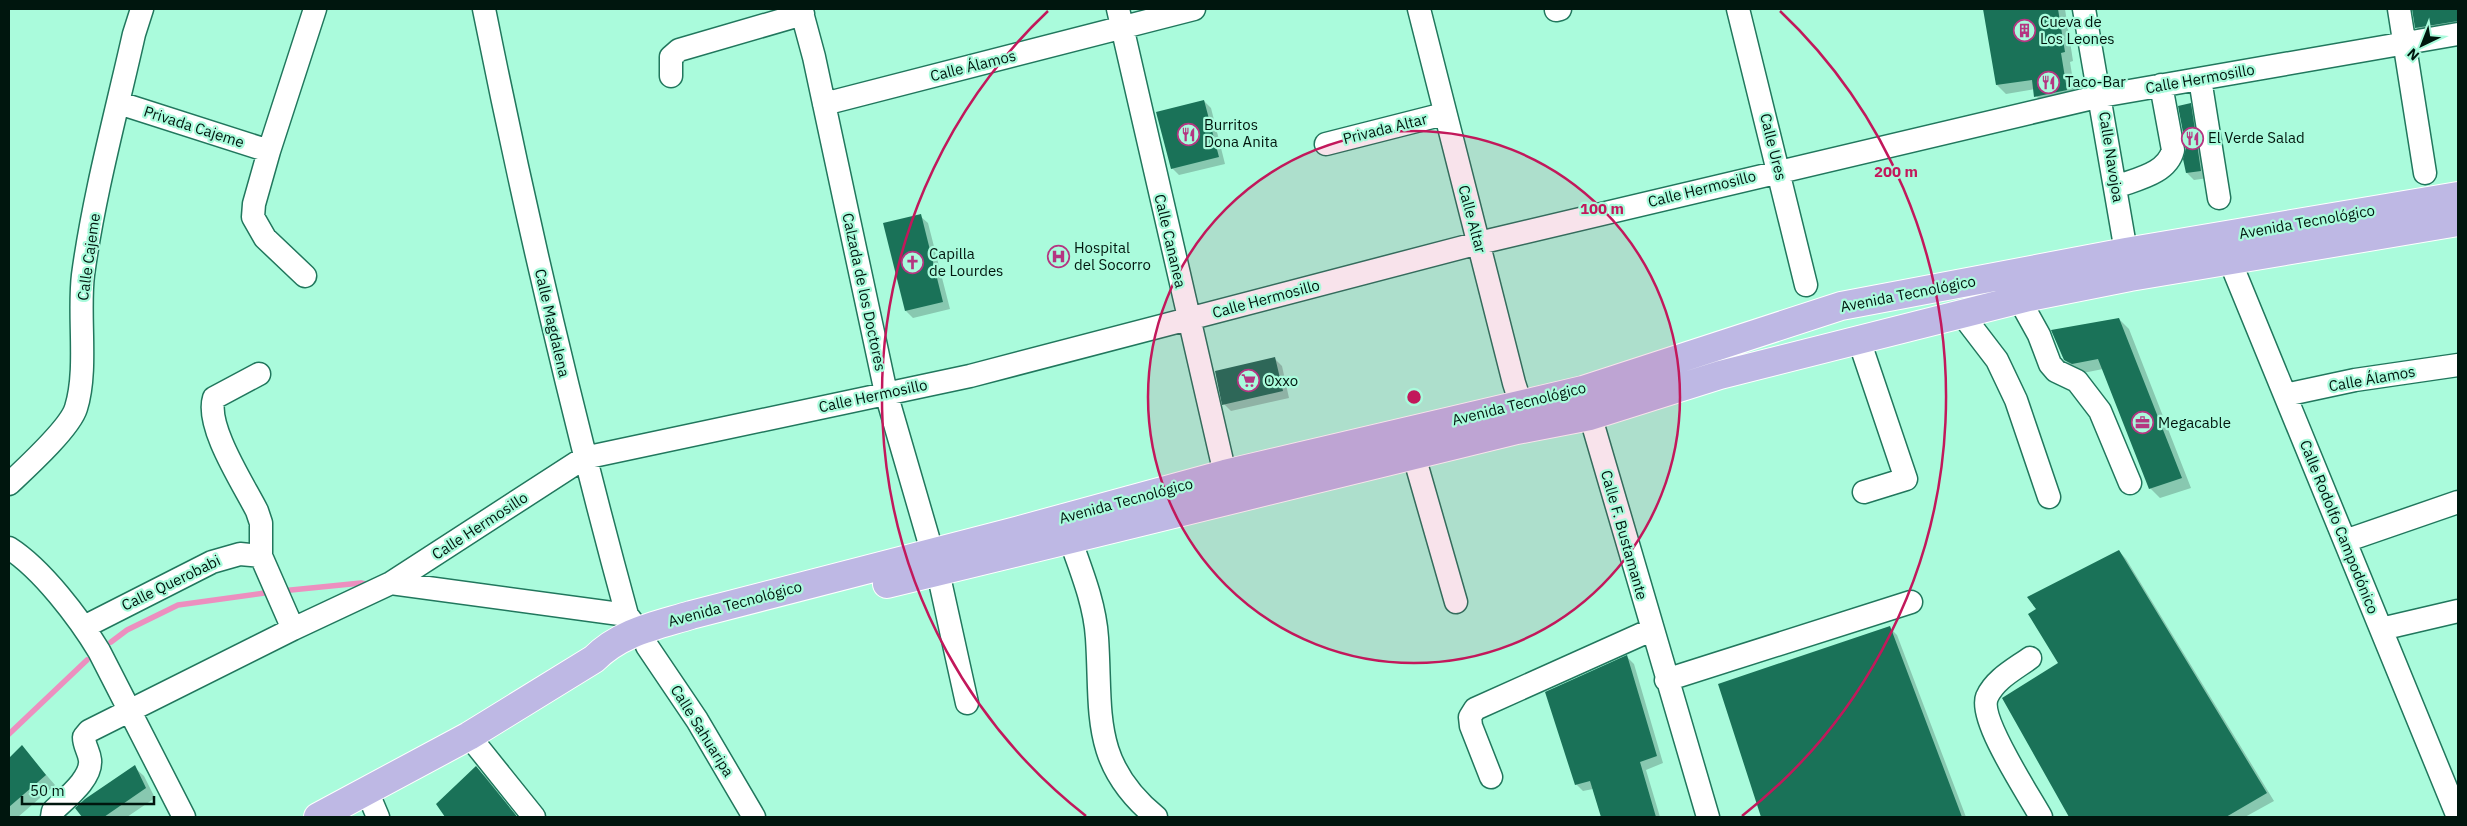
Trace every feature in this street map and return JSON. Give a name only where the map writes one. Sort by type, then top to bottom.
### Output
[{"type":"main road","name":"Avenida Tecnológico","points":[[935,563],[1225,474],[1525,416],[1590,416],[1720,375],[2019,299],[2220,236],[2458,196]]},
{"type":"main road","name":"Avenida Tecnológico","points":[[318,817],[469,736],[594,659],[647,631],[935,563],[1070,539],[1414,456],[1525,416],[1583,390],[1840,306],[2128,265],[2230,261],[2458,222]]},
{"type":"street","name":"Calle Cajeme","points":[[9,484],[62,429],[72,417],[76,407],[80,379],[83,278],[91,228],[142,9]]},
{"type":"street","points":[[305,276],[265,238],[253,217],[254,204],[269,151],[315,9]]},
{"type":"street","name":"Calle Magdalena","points":[[484,9],[539,269],[584,458],[647,631]]},
{"type":"street","name":"Calle Álamos","points":[[824,104],[1120,18],[1194,9]]},
{"type":"street","name":"Calle Altar","points":[[1419,9],[1444,114],[1514,383],[1525,416]]},
{"type":"street","name":"Calle Ures","points":[[1738,9],[1806,285]]},
{"type":"street","name":"Calle Navojoa","points":[[2084,9],[2128,265]]},
{"type":"street","points":[[2399,9],[2425,173]]},
{"type":"street","points":[[671,76],[670,58],[679,50],[802,12]]},
{"type":"street","name":"Calzada de los Doctores","points":[[802,12],[824,104],[886,393],[935,563],[967,703]]},
{"type":"street","name":"Calle Cananea","points":[[1120,18],[1225,474]]},
{"type":"street","name":"Calle Hermosillo","points":[[52,817],[53,811],[81,781],[90,768],[90,757],[84,746],[84,737],[89,731],[293,629],[392,584],[584,458],[970,376],[1479,243],[1779,170],[2100,96],[2458,34]]},
{"type":"street","points":[[2200,79],[2219,198]]},
{"type":"street","points":[[2116,187],[2159,170],[2171,158],[2173,150],[2161,85]]},
{"type":"street","name":"Privada Cajeme","points":[[119,103],[269,151]]},
{"type":"street","name":"Privada Altar","points":[[1326,144],[1444,114]]},
{"type":"street","name":"Calle Rodolfo Campodónico","points":[[2220,236],[2458,817]]},
{"type":"street","points":[[2019,299],[2040,335],[2050,364],[2056,371],[2078,381],[2100,411],[2130,483]]},
{"type":"street","points":[[1961,313],[1996,360],[2012,392],[2049,497]]},
{"type":"street","points":[[1859,340],[1906,479],[1864,492]]},
{"type":"street","name":"Calle Álamos","points":[[2285,395],[2355,380],[2458,365]]},
{"type":"street","points":[[259,374],[214,398],[212,407],[219,436],[261,523],[261,556],[293,629]]},
{"type":"street","name":"Calle F. Bustamante","points":[[1583,390],[1651,630],[1708,817]]},
{"type":"street","points":[[1414,456],[1456,602]]},
{"type":"street","points":[[2345,541],[2458,502]]},
{"type":"street","points":[[1070,539],[1088,590],[1097,636],[1099,705],[1103,738],[1112,763],[1125,783],[1156,817]]},
{"type":"street","points":[[9,548],[47,582],[84,627],[184,817]]},
{"type":"street","name":"Calle Querobabi","points":[[84,627],[212,562],[240,554],[261,556]]},
{"type":"street","points":[[392,584],[647,631]]},
{"type":"street","points":[[1666,680],[1911,602]]},
{"type":"street","points":[[2381,629],[2458,611]]},
{"type":"street","points":[[1491,777],[1470,726],[1470,718],[1476,709],[1651,630]]},
{"type":"street","name":"Calle Sahuaripa","points":[[647,631],[754,817]]},
{"type":"street","points":[[2030,658],[1994,686],[1987,698],[1986,712],[1992,730],[2042,817]]},
{"type":"street","points":[[469,736],[534,817]]},
{"type":"street","points":[[367,791],[378,817]]},
{"type":"building","name":"Cueva de Los Leones","points":[[1983,9],[2058,9],[2065,52],[2061,53],[2067,90],[2034,97],[2032,80],[1996,85]]},
{"type":"building","points":[[2412,9],[2458,9],[2458,21],[2415,28]]},
{"type":"building","name":"Burritos Dona Anita","points":[[1204,100],[1219,157],[1171,169],[1156,112]]},
{"type":"building","points":[[2191,103],[2201,171],[2186,173],[2183,159],[2186,148],[2178,106]]},
{"type":"building","name":"Capilla de Lourdes","points":[[921,214],[943,302],[905,311],[883,223]]},
{"type":"building","name":"Megacable","points":[[2119,318],[2182,478],[2149,489],[2098,359],[2072,364],[2064,360],[2051,330]]},
{"type":"building","name":"Oxxo","points":[[1275,357],[1283,391],[1222,405],[1215,371]]},
{"type":"building","points":[[2119,550],[2267,793],[2226,817],[2069,817],[2002,698],[2058,663],[2028,614],[2036,609],[2027,597]]},
{"type":"building","points":[[1890,626],[1962,817],[1761,817],[1718,684]]},
{"type":"building","points":[[1627,655],[1657,756],[1640,762],[1656,817],[1601,817],[1590,781],[1575,785],[1545,692]]},
{"type":"building","points":[[22,745],[46,775],[9,807],[9,758]]},
{"type":"building","points":[[135,765],[146,788],[104,817],[82,817],[75,808]]},
{"type":"building","points":[[476,766],[517,817],[445,817],[436,804]]},
{"type":"waterway","points":[[281,591],[361,583],[369,585]]},
{"type":"waterway","points":[[111,642],[127,630],[178,605],[272,592]]},
{"type":"waterway","points":[[9,734],[87,660]]},
{"type":"place","name":"Cueva de Los Leones","points":[[2024,31]]},
{"type":"place","name":"Taco-Bar","points":[[2049,82]]},
{"type":"place","name":"Burritos Dona Anita","points":[[1188,134]]},
{"type":"place","name":"El Verde Salad","points":[[2192,138]]},
{"type":"place","name":"Hospital del Socorro","points":[[1058,257]]},
{"type":"place","name":"Capilla de Lourdes","points":[[913,263]]},
{"type":"place","name":"Oxxo","points":[[1248,381]]},
{"type":"place","name":"Megacable","points":[[2142,423]]}]
